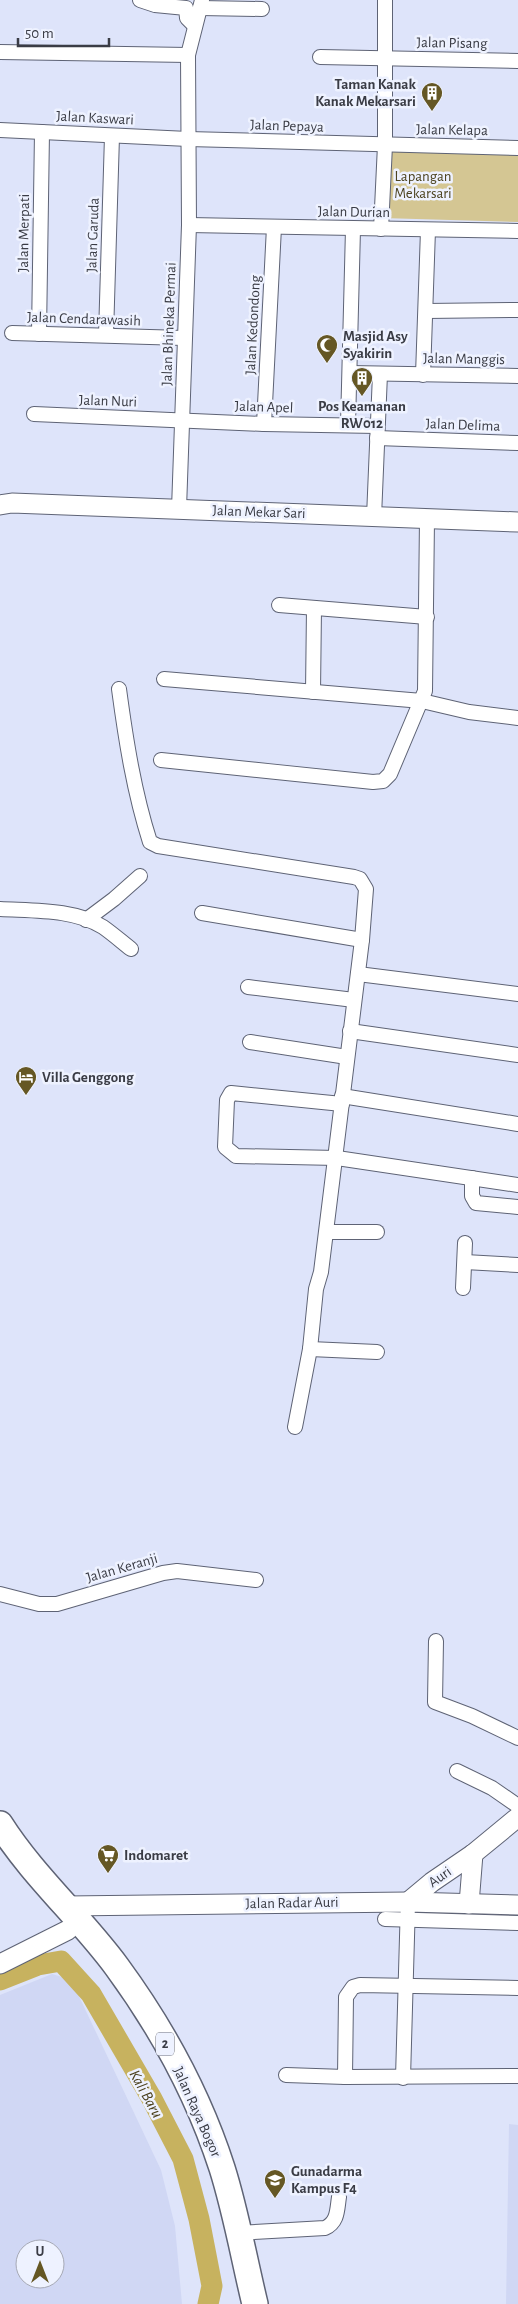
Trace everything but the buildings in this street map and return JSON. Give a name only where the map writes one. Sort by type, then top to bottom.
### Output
[{"type":"highway","name":"Jalan Raya Bogor","points":[[0,1824],[21,1853],[96,1938],[119,1970],[176,2064],[216,2152],[255,2304]]},
{"type":"highway","name":"Jalan Raya Bogor","points":[[0,1850],[84,1947],[121,2000],[155,2054],[185,2112],[208,2175],[239,2304]]},
{"type":"main road","name":"Jalan Mekar Sari","points":[[0,505],[12,502],[518,522]]},
{"type":"main road","name":"Auri","points":[[408,1911],[432,1882],[473,1854],[518,1817]]},
{"type":"main road","name":"Auri","points":[[469,1904],[473,1854]]},
{"type":"main road","name":"Jalan Radar Auri","points":[[67,1906],[408,1911],[469,1904],[518,1905]]},
{"type":"main road","points":[[0,1964],[68,1930]]},
{"type":"street","points":[[140,0],[155,5],[186,8],[187,18],[195,26]]},
{"type":"street","points":[[381,229],[385,145],[385,0]]},
{"type":"street","points":[[201,4],[262,9]]},
{"type":"street","name":"Jalan Bhineka Permai","points":[[179,509],[189,225],[188,56],[201,4]]},
{"type":"street","points":[[0,52],[188,56]]},
{"type":"street","name":"Jalan Pisang","points":[[320,57],[518,61]]},
{"type":"street","name":"Jalan Kaswari","points":[[0,130],[188,140]]},
{"type":"street","name":"Jalan Merpati","points":[[38,334],[42,132]]},
{"type":"street","name":"Jalan Garuda","points":[[106,335],[112,136]]},
{"type":"street","name":"Jalan Pepaya","points":[[188,140],[385,145]]},
{"type":"street","name":"Jalan Kelapa","points":[[385,145],[518,148]]},
{"type":"street","name":"Jalan Durian","points":[[189,225],[518,231]]},
{"type":"street","name":"Jalan Kedondong","points":[[264,424],[274,227]]},
{"type":"street","points":[[348,425],[353,229]]},
{"type":"street","points":[[422,375],[428,230]]},
{"type":"street","points":[[426,311],[518,310]]},
{"type":"street","name":"Jalan Cendarawasih","points":[[12,333],[184,338]]},
{"type":"street","name":"Jalan Manggis","points":[[350,374],[518,376]]},
{"type":"street","points":[[374,517],[380,374]]},
{"type":"street","name":"Jalan Nuri","points":[[34,414],[181,420]]},
{"type":"street","name":"Jalan Apel","points":[[181,420],[264,424],[348,425],[377,432]]},
{"type":"street","name":"Jalan Delima","points":[[377,432],[518,443]]},
{"type":"street","points":[[161,760],[373,782],[383,781],[390,774],[425,691],[427,519]]},
{"type":"street","points":[[279,605],[427,617]]},
{"type":"street","points":[[312,692],[314,608]]},
{"type":"street","points":[[164,679],[422,701],[470,712],[518,718]]},
{"type":"street","points":[[118,689],[129,757],[142,819],[150,842],[158,846],[360,879],[366,889],[337,1158],[321,1272],[316,1289],[310,1349],[295,1427]]},
{"type":"street","points":[[86,920],[140,876]]},
{"type":"street","points":[[0,909],[61,913],[86,920],[102,927],[131,949]]},
{"type":"street","points":[[202,912],[362,940]]},
{"type":"street","points":[[358,974],[518,994]]},
{"type":"street","points":[[248,987],[354,1000]]},
{"type":"street","points":[[350,1030],[518,1055]]},
{"type":"street","points":[[250,1042],[347,1057]]},
{"type":"street","points":[[518,1124],[342,1100],[231,1093],[226,1100],[224,1143],[231,1154],[236,1156],[337,1158],[518,1185]]},
{"type":"street","points":[[472,1178],[472,1196],[476,1203],[518,1207]]},
{"type":"street","points":[[327,1232],[377,1232]]},
{"type":"street","points":[[463,1288],[465,1243]]},
{"type":"street","points":[[465,1262],[518,1265]]},
{"type":"street","points":[[310,1349],[377,1352]]},
{"type":"street","name":"Jalan Keranji","points":[[0,1594],[39,1604],[57,1604],[163,1573],[177,1571],[256,1580]]},
{"type":"street","points":[[436,1641],[435,1702],[472,1716],[518,1738]]},
{"type":"street","points":[[457,1771],[492,1788],[518,1806]]},
{"type":"street","points":[[385,1919],[408,1911],[518,1923]]},
{"type":"street","points":[[403,2078],[408,1911]]},
{"type":"street","points":[[345,2077],[346,1997],[349,1991],[360,1985],[518,1988]]},
{"type":"street","points":[[286,2075],[403,2078],[518,2076]]},
{"type":"street","points":[[238,2233],[325,2228],[332,2225],[336,2219],[339,2198]]},
{"type":"shaded area","points":[[52,1974],[62,1977],[77,1992],[161,2170],[175,2226],[182,2304],[0,2304],[0,1995]]},
{"type":"shaded area","points":[[509,2124],[518,2125],[518,2304],[506,2304]]},
{"type":"green space","name":"Lapangan Mekarsari","points":[[392,148],[518,152],[518,222],[382,218]]},
{"type":"waterway","name":"Kali Baru","points":[[0,1980],[38,1965],[61,1961],[91,1994],[152,2099],[183,2159],[199,2219],[212,2286],[208,2304]]},
{"type":"place","name":"Taman Kanak Kanak Mekarsari","points":[[432,112]]},
{"type":"place","name":"Masjid Asy Syakirin","points":[[327,364]]},
{"type":"place","name":"Pos Keamanan RW012","points":[[362,397]]},
{"type":"place","name":"Villa Genggong","points":[[26,1096]]},
{"type":"place","name":"Indomaret","points":[[108,1874]]},
{"type":"place","name":"Gunadarma Kampus F4","points":[[275,2199]]}]
